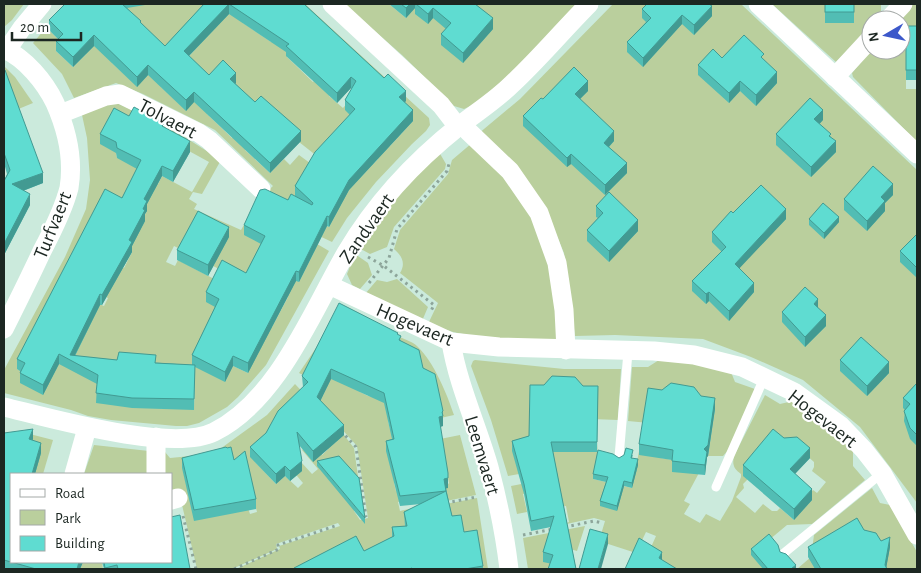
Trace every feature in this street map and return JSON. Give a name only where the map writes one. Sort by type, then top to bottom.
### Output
[{"type":"street","points":[[5,49],[42,4]]},
{"type":"street","points":[[332,4],[441,105],[463,129],[510,171],[539,213],[558,263],[564,310],[566,350]]},
{"type":"street","name":"Zandvaert","points":[[4,407],[88,428],[185,439],[213,433],[240,415],[267,387],[296,346],[345,254],[367,220],[404,176],[438,146],[463,129],[512,85],[589,4]]},
{"type":"street","points":[[758,4],[917,154]]},
{"type":"street","name":"Turfvaert","points":[[4,329],[53,229],[68,188],[70,167],[69,147],[65,128],[50,92],[21,60],[5,49]]},
{"type":"street","points":[[835,77],[861,49]]},
{"type":"street","name":"Tolvaert","points":[[60,114],[106,96],[120,94],[199,133],[216,146],[261,189]]},
{"type":"street","name":"Hogevaert","points":[[329,285],[451,342],[492,347],[694,355],[742,368],[794,392],[841,426],[864,450],[882,473],[917,536]]},
{"type":"street","name":"Leemvaert","points":[[451,342],[454,365],[489,467],[505,538],[509,569]]},
{"type":"street","points":[[74,473],[88,428]]},
{"type":"street","points":[[156,437],[156,473]]},
{"type":"lane","points":[[619,457],[628,352]]},
{"type":"lane","points":[[716,487],[764,378]]},
{"type":"lane","points":[[784,553],[882,473]]},
{"type":"path","points":[[355,298],[389,258],[397,229],[447,171],[449,162],[438,146]]},
{"type":"path","points":[[384,266],[434,305],[424,328]]},
{"type":"path","points":[[336,425],[356,447],[366,516]]},
{"type":"path","points":[[440,504],[495,493]]},
{"type":"path","points":[[175,499],[196,569]]},
{"type":"path","points":[[505,538],[594,520],[602,523]]},
{"type":"path","points":[[234,569],[279,549],[278,545],[338,525]]},
{"type":"green space","points":[[4,4],[24,4],[4,27]]},
{"type":"green space","points":[[66,4],[75,4],[49,30],[63,44],[56,51],[73,67],[86,54],[80,48],[94,33],[101,39],[125,15],[121,8],[128,4],[204,4],[224,13],[228,6],[247,15],[243,23],[271,42],[277,36],[292,50],[287,57],[313,82],[319,75],[334,89],[329,96],[343,108],[358,91],[352,85],[364,70],[336,44],[323,58],[309,45],[322,31],[294,5],[280,19],[262,7],[263,4],[305,4],[429,118],[430,125],[376,182],[347,218],[332,242],[311,232],[317,221],[329,227],[345,196],[314,181],[306,195],[298,191],[285,218],[269,209],[272,202],[261,197],[273,186],[215,130],[143,94],[116,83],[74,98],[62,74],[33,43]],"holes":[[[135,25],[141,31],[135,37],[148,49],[152,44],[165,56],[137,86],[112,63],[134,39],[128,33]],[[192,27],[208,35],[184,62],[209,85],[186,110],[161,87],[182,63],[170,51]],[[222,71],[235,83],[230,89],[254,112],[261,106],[274,118],[268,125],[280,136],[288,129],[300,140],[299,142],[327,164],[317,179],[309,173],[314,166],[299,155],[290,165],[284,159],[270,173],[245,150],[264,129],[251,116],[232,138],[207,114],[229,90],[216,78]],[[388,85],[405,101],[399,107],[413,121],[390,146],[375,133],[369,139],[372,142],[367,148],[378,159],[354,184],[329,161],[340,148],[335,141],[358,117],[364,122],[387,97],[382,92]]]},
{"type":"green space","points":[[344,4],[389,4],[406,18],[418,4],[578,4],[518,67],[477,103],[464,109],[454,106],[402,55]]},
{"type":"green space","points":[[613,4],[741,4],[917,170],[917,503],[860,427],[803,380],[751,357],[703,339],[615,335],[575,336],[564,253],[551,222],[478,134],[520,99]]},
{"type":"green space","points":[[772,4],[825,4],[826,23],[854,23],[851,4],[881,4],[881,10],[861,10],[861,37],[836,62]]},
{"type":"green space","points":[[913,4],[917,4],[917,36],[911,36],[911,10],[907,10]]},
{"type":"green space","points":[[863,60],[906,60],[906,89],[917,89],[917,142],[853,77],[852,73]]},
{"type":"green space","points":[[4,66],[15,77],[33,103],[16,110],[4,81]]},
{"type":"green space","points":[[108,103],[119,104],[175,131],[221,160],[202,194],[193,192],[189,199],[197,204],[194,209],[241,230],[253,209],[299,282],[314,252],[297,243],[302,235],[329,251],[266,365],[227,407],[199,423],[176,426],[111,420],[88,416],[4,393],[4,370],[65,257],[86,209],[90,180],[87,138],[82,115]],"holes":[[[178,145],[209,162],[192,192],[162,176],[158,184],[133,156],[117,158],[116,153]],[[147,211],[125,249],[132,252],[124,268],[111,262],[96,292],[108,298],[104,306],[99,304],[64,355],[25,373],[17,369]],[[228,237],[213,266],[221,270],[216,280],[178,260],[175,266],[166,262],[174,246],[182,250]],[[288,297],[272,327],[242,312],[248,373],[231,365],[225,382],[219,309]],[[195,375],[194,409],[160,409]]]},
{"type":"green space","points":[[472,143],[521,196],[550,254],[562,343],[488,339],[453,332],[428,324],[438,303],[400,273],[403,266],[402,260],[394,249],[400,230],[448,174],[452,160]]},
{"type":"green space","points":[[439,152],[446,164],[445,169],[394,227],[387,247],[370,254],[359,248],[375,221],[385,209]]},
{"type":"green space","points":[[355,254],[368,263],[372,275],[360,289],[352,285],[347,274]]},
{"type":"green space","points":[[397,279],[428,307],[422,321],[365,294],[377,280],[387,282]]},
{"type":"green space","points":[[339,314],[360,392],[368,396],[389,399],[388,421],[390,429],[407,425],[394,483],[396,491],[415,498],[398,502],[400,511],[430,504],[430,507],[477,498],[488,569],[396,554],[311,569],[236,569],[280,549],[279,546],[340,526],[338,523],[276,544],[277,549],[232,569],[197,569],[179,492],[172,493],[172,473],[161,473],[165,452],[170,458],[201,455],[248,508],[250,514],[257,512],[244,460],[232,462],[220,449],[267,415],[295,384],[310,400],[255,462],[276,484],[285,476],[298,488],[303,483],[292,470],[301,462],[312,474],[318,469],[302,450],[310,442],[322,455],[328,449],[317,436],[344,435],[354,448],[359,483],[354,511],[360,520],[368,518],[357,446],[319,404],[327,387],[299,373]]},
{"type":"green space","points":[[396,335],[415,344],[429,361],[444,388],[454,415],[436,419]]},
{"type":"green space","points":[[659,360],[687,362],[731,372],[735,382],[755,389],[731,447],[723,456],[708,456],[715,409],[649,423],[628,421],[632,367],[648,367]]},
{"type":"green space","points":[[473,361],[564,369],[621,369],[618,420],[592,419],[530,395],[529,408],[538,409],[552,452],[574,452],[579,448],[597,443],[598,456],[593,479],[632,488],[640,446],[661,458],[673,460],[695,454],[708,456],[684,501],[690,504],[684,514],[700,523],[706,514],[720,521],[732,501],[741,477],[741,474],[734,467],[734,456],[765,395],[780,404],[793,401],[833,430],[853,451],[853,466],[865,480],[812,524],[787,525],[769,540],[763,569],[659,569],[648,554],[656,536],[646,532],[636,553],[599,541],[605,521],[594,518],[562,525],[569,522],[566,506],[559,507],[519,474],[508,476],[491,420],[471,366]],"holes":[[[797,447],[814,462],[812,471],[826,482],[817,493],[813,490],[806,498],[794,520],[780,508],[777,511],[772,511],[763,504],[755,513],[736,497],[744,488],[743,484],[748,479]]]},
{"type":"green space","points":[[26,433],[53,440],[43,473],[35,473]]},
{"type":"green space","points":[[460,435],[476,495],[446,501],[444,489],[449,483],[440,439]]},
{"type":"green space","points":[[94,445],[149,451],[147,473],[84,473]]},
{"type":"green space","points":[[537,481],[539,491],[523,494],[527,512],[517,514],[511,486]]},
{"type":"green space","points":[[872,488],[880,503],[890,505],[917,552],[917,569],[797,569],[811,557],[814,535]]},
{"type":"green space","points":[[585,526],[577,551],[549,543],[553,565],[551,569],[528,569],[523,538]]},
{"type":"green space","points":[[83,563],[102,563],[103,569],[80,569]]},
{"type":"building","points":[[65,4],[122,4],[165,46],[204,4],[229,4],[184,51],[209,75],[223,60],[236,73],[230,79],[255,102],[261,96],[301,131],[270,163],[194,92],[186,100],[148,65],[137,77],[94,35],[73,57],[56,41],[63,34],[49,20]]},
{"type":"building","points":[[229,4],[304,4],[384,78],[388,74],[406,91],[399,97],[413,110],[349,180],[329,217],[327,216],[299,272],[296,271],[248,363],[233,356],[225,372],[192,355],[219,299],[206,292],[222,260],[246,273],[265,236],[244,225],[260,190],[265,189],[288,200],[291,194],[312,205],[313,203],[295,186],[315,152],[355,109],[345,100],[356,81],[351,77],[337,93],[286,46],[289,44]]},
{"type":"building","points":[[401,4],[410,4],[406,8]]},
{"type":"building","points":[[416,4],[475,4],[493,18],[463,53],[441,34],[451,23],[433,8],[428,14]]},
{"type":"building","points":[[647,4],[709,4],[712,6],[694,25],[682,15],[643,58],[627,42],[651,18],[642,9]]},
{"type":"building","points":[[825,4],[854,4],[854,12],[825,12]]},
{"type":"building","points":[[911,26],[917,26],[917,70],[906,70],[906,60],[911,60]]},
{"type":"building","points":[[744,35],[764,54],[761,57],[777,72],[756,95],[740,81],[729,93],[698,65],[713,49],[722,58]]},
{"type":"building","points":[[574,67],[588,81],[575,94],[614,131],[604,143],[627,163],[605,185],[571,154],[567,158],[523,116],[541,98],[543,99]]},
{"type":"building","points":[[5,70],[43,173],[12,184],[30,194],[4,244],[4,181],[10,170],[4,153]]},
{"type":"building","points":[[810,98],[823,110],[814,119],[836,141],[811,167],[776,134]]},
{"type":"building","points":[[134,107],[164,123],[162,126],[190,141],[173,171],[162,166],[144,199],[147,201],[143,209],[145,210],[129,240],[132,242],[102,295],[100,294],[70,355],[117,360],[119,352],[156,355],[155,363],[195,365],[194,399],[132,398],[96,393],[98,375],[59,354],[43,385],[20,373],[25,363],[17,359],[105,189],[122,198],[141,160],[117,148],[116,142],[100,134],[114,108],[129,116]]},
{"type":"building","points":[[873,166],[893,184],[881,197],[885,201],[867,221],[844,199]]},
{"type":"building","points":[[761,185],[786,209],[735,264],[754,283],[729,311],[709,292],[706,294],[692,281],[726,247],[712,232],[731,211],[733,213]]},
{"type":"building","points":[[609,192],[638,220],[609,251],[587,230],[603,213],[596,206]]},
{"type":"building","points":[[823,203],[839,217],[824,233],[809,219]]},
{"type":"building","points":[[198,211],[229,227],[208,265],[177,250]]},
{"type":"building","points":[[917,234],[917,268],[900,251]]},
{"type":"building","points":[[805,287],[818,299],[814,304],[826,315],[805,337],[782,312]]},
{"type":"building","points":[[339,303],[398,333],[401,336],[399,340],[419,350],[423,368],[435,374],[443,411],[443,416],[439,417],[448,473],[448,478],[444,479],[446,491],[400,496],[386,441],[394,439],[384,393],[331,369],[317,397],[344,425],[313,451],[297,432],[302,461],[290,471],[285,466],[276,474],[250,447],[266,433],[278,411],[308,382],[302,376]]},
{"type":"building","points":[[861,337],[889,362],[867,386],[840,360]]},
{"type":"building","points":[[552,376],[575,377],[583,386],[598,386],[597,442],[551,442],[576,569],[548,569],[553,555],[543,552],[554,516],[531,521],[524,484],[512,441],[529,436],[530,385],[544,385]]},
{"type":"building","points":[[671,383],[694,387],[701,396],[715,398],[708,445],[704,449],[707,452],[705,465],[672,461],[673,450],[639,444],[648,388],[662,390]]},
{"type":"building","points":[[917,383],[917,435],[910,428],[904,411],[910,404],[903,398]]},
{"type":"building","points":[[33,429],[29,439],[41,443],[32,473],[10,473],[10,562],[4,560],[4,433]]},
{"type":"building","points":[[773,429],[784,438],[797,437],[810,448],[790,469],[812,489],[794,509],[743,465]]},
{"type":"building","points":[[231,447],[234,460],[245,451],[256,499],[194,510],[182,458]]},
{"type":"building","points":[[626,448],[633,450],[631,458],[638,459],[632,483],[624,481],[617,506],[600,501],[608,477],[593,474],[598,450],[613,454],[619,458],[624,455]]},
{"type":"building","points":[[339,456],[359,478],[365,518],[317,461]]},
{"type":"building","points":[[446,491],[452,516],[461,515],[464,532],[477,530],[483,566],[465,569],[294,569],[356,536],[364,551],[394,536],[392,527],[407,526],[404,512]]},
{"type":"building","points":[[180,515],[190,569],[118,569],[117,565],[105,568],[104,563],[172,563],[172,517]]},
{"type":"building","points":[[857,518],[864,530],[876,533],[881,541],[890,537],[885,565],[887,569],[821,569],[808,547]]},
{"type":"building","points":[[590,529],[608,534],[598,569],[579,569]]},
{"type":"building","points":[[769,534],[778,545],[780,552],[786,554],[796,565],[791,569],[768,569],[751,549]]},
{"type":"building","points":[[639,538],[662,552],[659,558],[677,569],[625,569]]},
{"type":"building","points":[[15,563],[79,563],[77,569],[36,569]]}]
